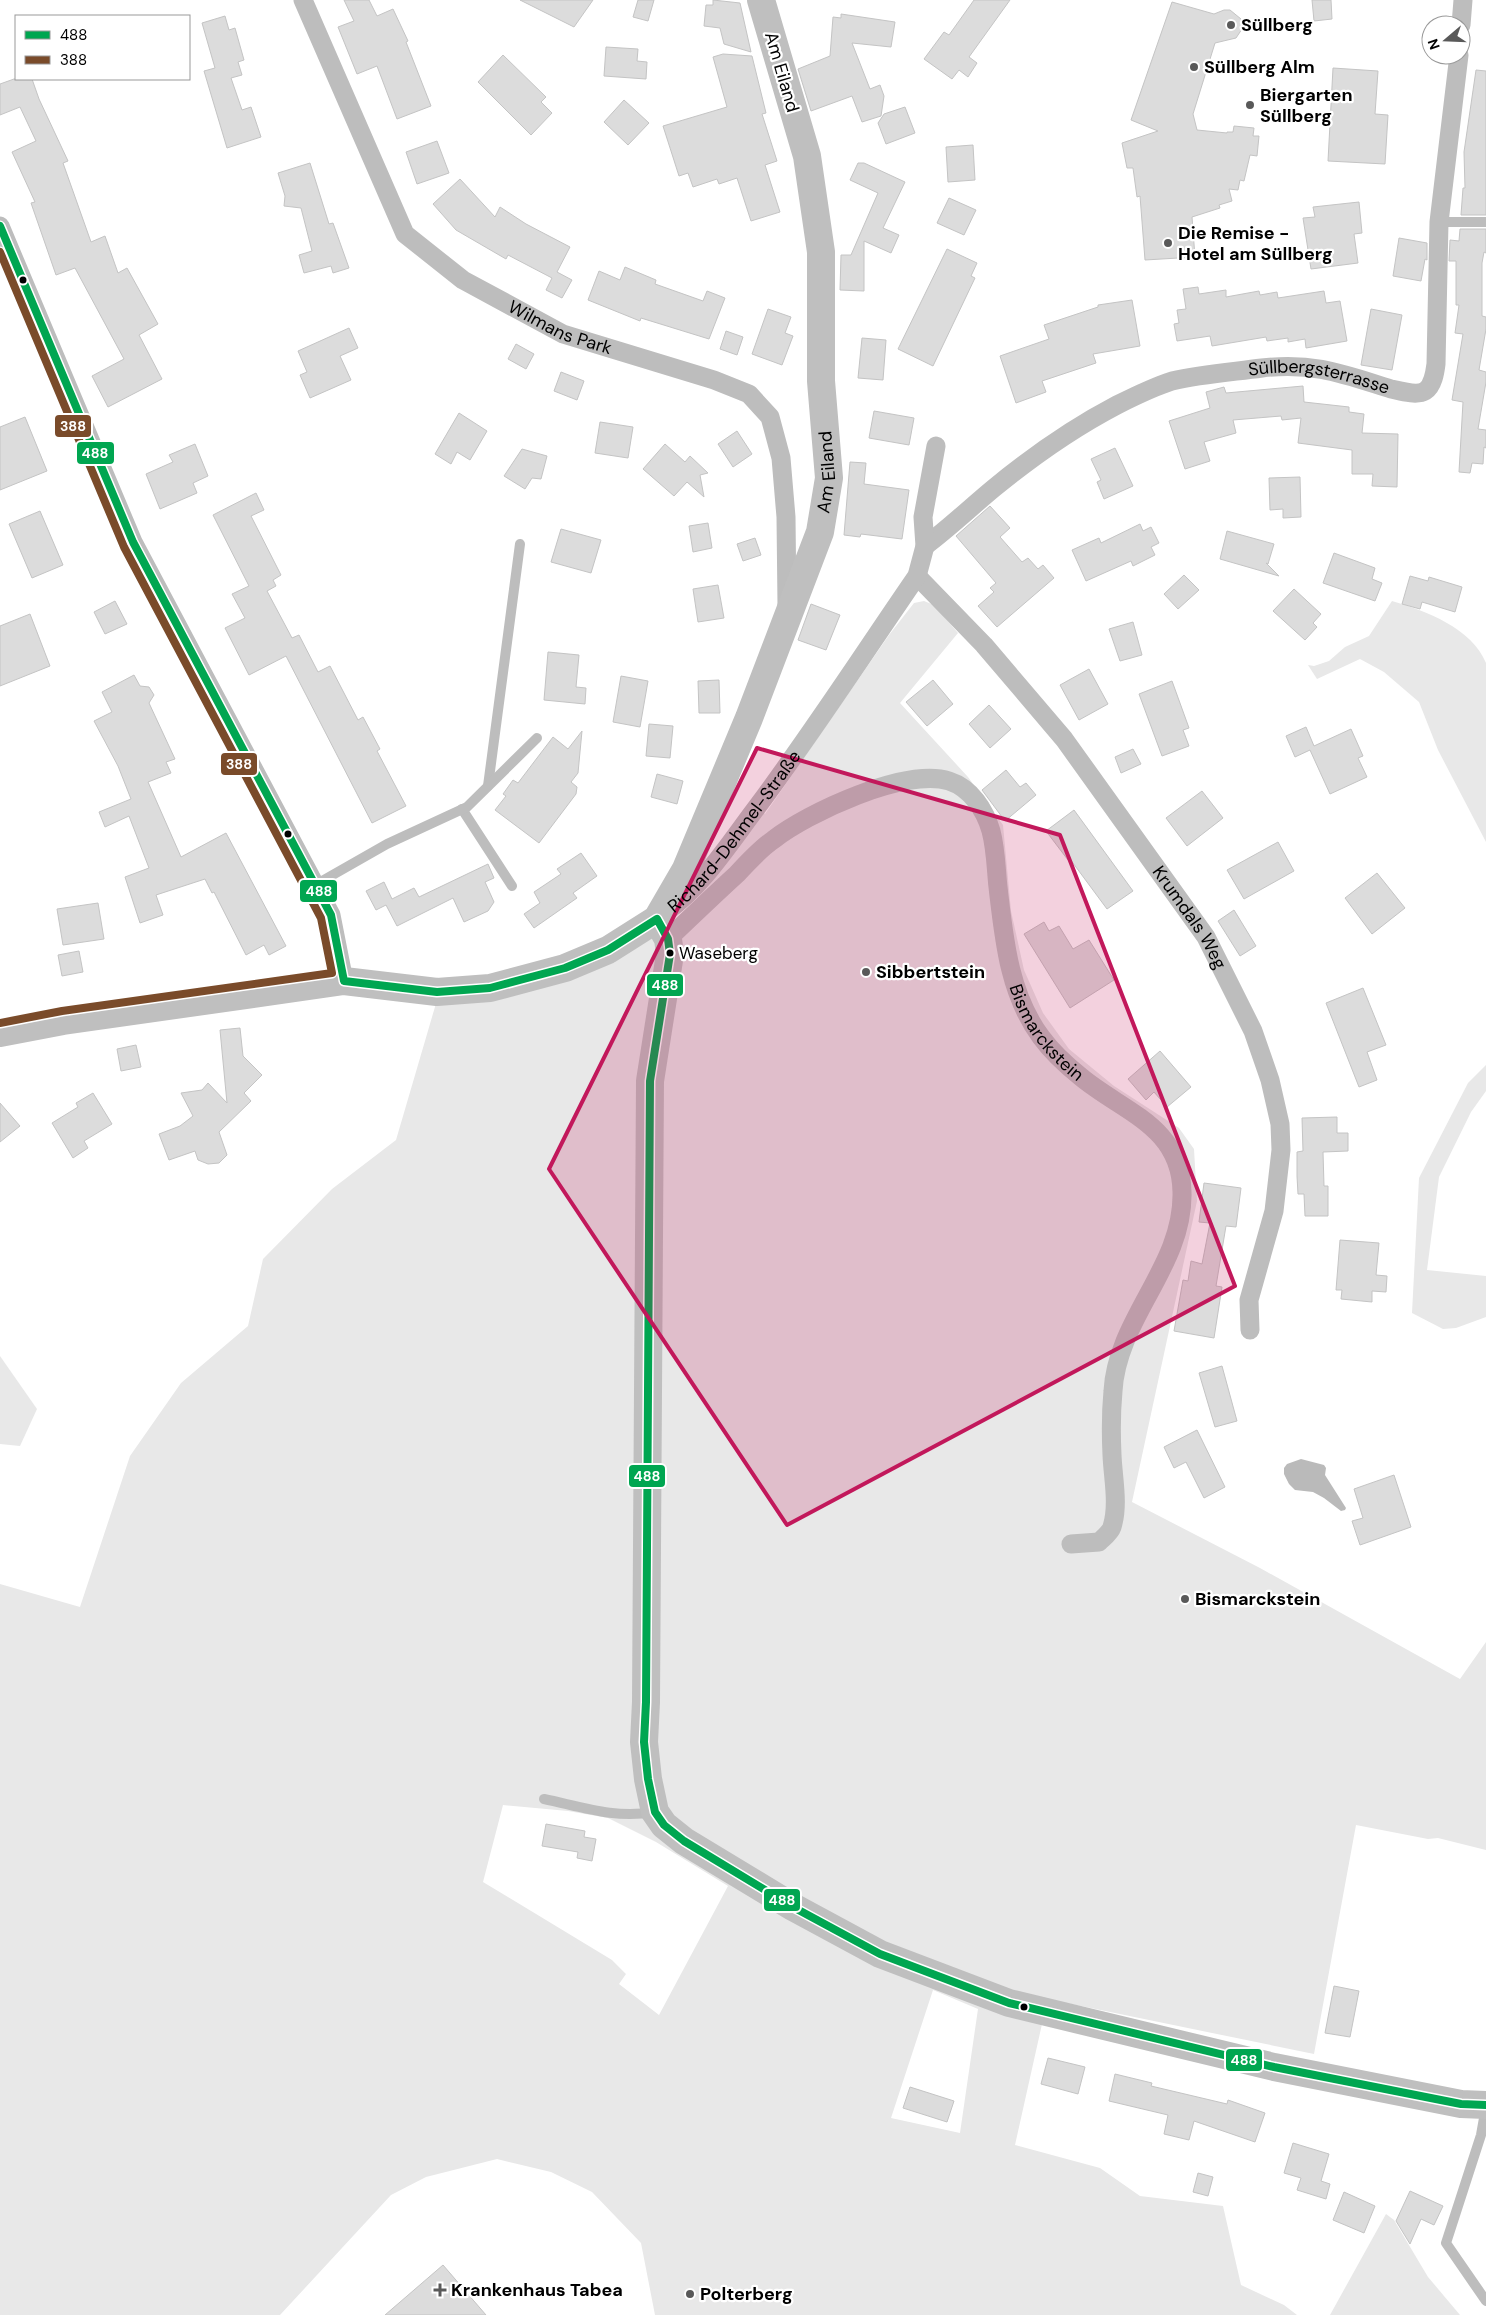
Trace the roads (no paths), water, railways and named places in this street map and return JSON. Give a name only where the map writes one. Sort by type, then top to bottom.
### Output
[{"type":"street","name":"Wilmans Park","points":[[303,0],[405,234],[463,280],[563,334],[714,380],[749,394],[770,417],[781,458],[786,517],[787,620]]},
{"type":"street","name":"Am Eiland","points":[[663,929],[787,620],[820,532],[829,478],[821,381],[821,252],[807,156],[761,0]]},
{"type":"street","points":[[1462,15],[1463,0]]},
{"type":"street","name":"Süllbergsterrasse","points":[[925,546],[948,529],[993,489],[1055,442],[1084,423],[1133,397],[1172,382],[1207,374],[1267,367],[1310,366],[1334,370],[1396,390],[1419,393],[1425,391],[1434,376],[1438,347],[1439,222],[1458,65]]},
{"type":"street","points":[[0,226],[133,542],[331,915],[344,981]]},
{"type":"street","points":[[917,576],[925,546],[923,517],[936,446]]},
{"type":"street","name":"Richard-Dehmel-Straße","points":[[0,1033],[64,1021],[344,981],[437,992],[490,988],[565,968],[663,929],[685,898],[714,865],[795,756],[917,576]]},
{"type":"street","name":"Krumdals Weg","points":[[917,576],[984,645],[1064,739],[1206,937],[1253,1031],[1270,1080],[1280,1124],[1281,1150],[1274,1211],[1249,1300],[1250,1330]]},
{"type":"street","name":"Bismarckstein","points":[[663,929],[772,840],[800,821],[869,792],[917,780],[944,779],[958,785],[973,796],[988,821],[993,837],[1002,917],[1011,970],[1019,999],[1028,1018],[1059,1058],[1081,1077],[1142,1117],[1154,1128],[1170,1148],[1179,1166],[1181,1179],[1181,1212],[1178,1232],[1161,1272],[1135,1319],[1116,1366],[1111,1427],[1116,1504],[1111,1530],[1099,1542],[1071,1544]]},
{"type":"street","points":[[663,929],[670,954],[650,1081],[646,1702],[644,1742],[648,1780],[655,1812],[664,1825],[684,1841],[793,1907],[880,1954],[998,1999],[1274,2067],[1461,2104],[1486,2106]]},
{"type":"lane","points":[[1439,222],[1486,222]]},
{"type":"lane","points":[[488,786],[520,544]]},
{"type":"lane","points":[[315,885],[387,844],[462,809],[537,738]]},
{"type":"lane","points":[[462,809],[512,886]]},
{"type":"lane","points":[[544,1798],[612,1815],[633,1816],[655,1812]]},
{"type":"lane","points":[[1486,2106],[1481,2135],[1446,2243],[1486,2301]]},
{"type":"place","name":"Süllberg","points":[[1231,25]]},
{"type":"place","name":"Süllberg Alm","points":[[1194,67]]},
{"type":"place","name":"Biergarten Süllberg","points":[[1250,105]]},
{"type":"place","name":"Die Remise - Hotel am Süllberg","points":[[1168,243]]},
{"type":"place","name":"Waseberg","points":[[670,953]]},
{"type":"place","name":"Sibbertstein","points":[[866,972]]},
{"type":"place","name":"Bismarckstein","points":[[1185,1599]]},
{"type":"place","name":"Krankenhaus Tabea","points":[[440,2290]]},
{"type":"place","name":"Polterberg","points":[[690,2294]]}]
